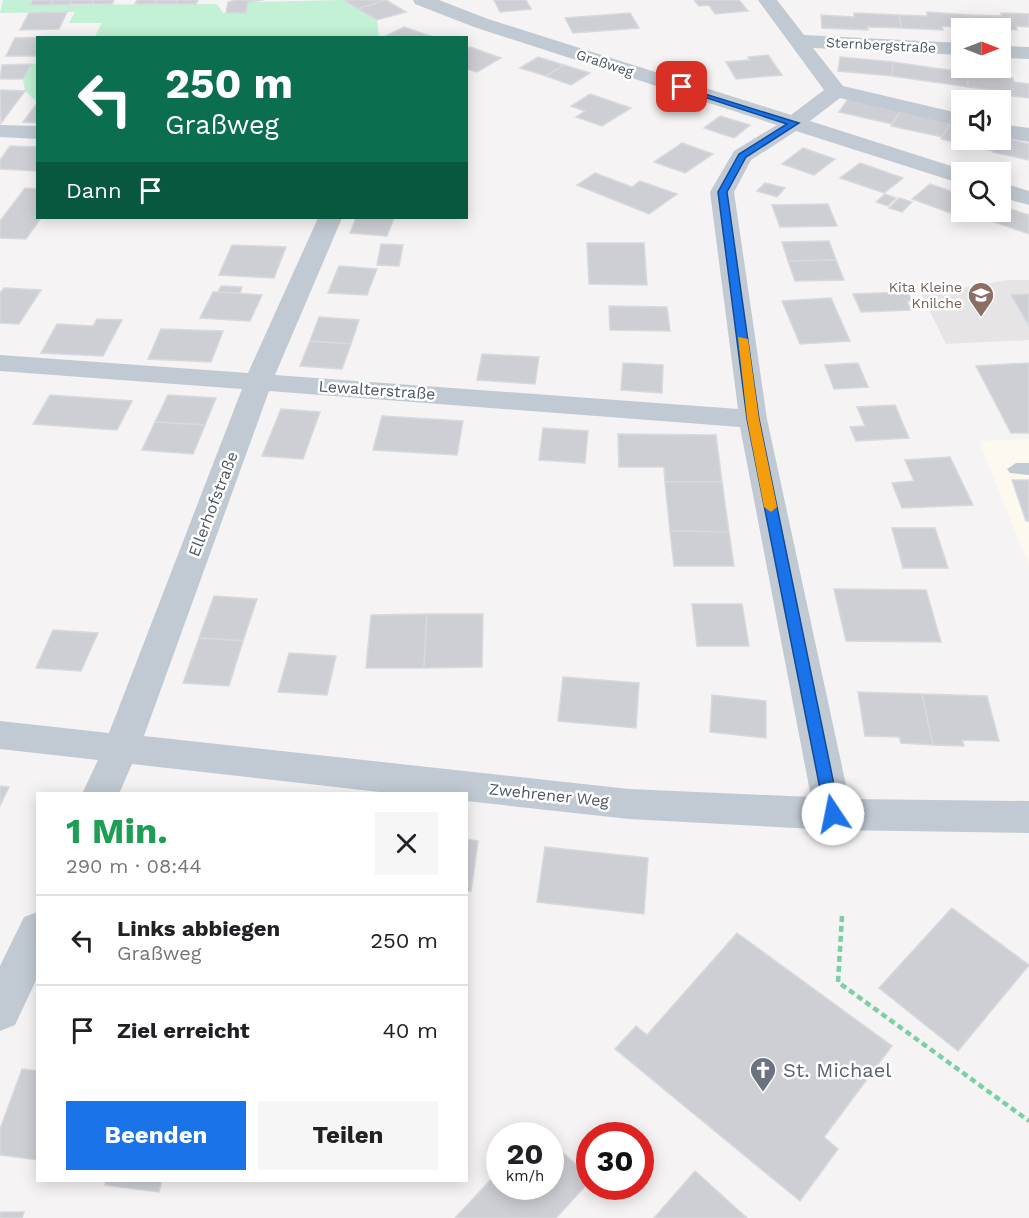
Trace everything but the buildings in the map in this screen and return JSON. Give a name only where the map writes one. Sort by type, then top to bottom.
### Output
[{"type":"street","name":"Graßweg","points":[[422,0],[481,23],[951,173]]},
{"type":"street","points":[[767,0],[836,91],[951,118]]},
{"type":"street","points":[[460,36],[481,23]]},
{"type":"street","name":"Sternbergstraße","points":[[800,41],[951,49]]},
{"type":"street","points":[[1011,52],[1029,53]]},
{"type":"street","points":[[833,814],[753,419],[722,192],[742,156],[795,123],[836,91]]},
{"type":"street","points":[[0,131],[36,133]]},
{"type":"street","points":[[1011,132],[1029,135]]},
{"type":"street","points":[[1011,192],[1029,198]]},
{"type":"street","name":"Ellerhofstraße","points":[[101,792],[121,749],[259,381],[330,219]]},
{"type":"street","name":"Lewalterstraße","points":[[0,363],[753,419]]},
{"type":"street","name":"Zwehrener Weg","points":[[0,735],[629,804],[833,814],[1029,817]]},
{"type":"street","points":[[0,1011],[36,934]]},
{"type":"path","points":[[842,916],[838,982],[1029,1121]]},
{"type":"shaded area","name":"Kita Kleine Knilche","points":[[1008,280],[1029,280],[1029,340],[946,344],[922,295]]},
{"type":"shaded area","points":[[1029,439],[1029,566],[979,441]]},
{"type":"green space","points":[[3,0],[33,0],[31,5],[217,4],[223,13],[246,13],[248,2],[344,0],[377,20],[379,36],[95,36],[102,23],[69,23],[75,12],[0,13]]},
{"type":"green space","points":[[36,63],[36,101],[25,91],[23,79],[31,64]]},
{"type":"slow traffic","points":[[742,339],[753,419],[771,507]]},
{"type":"place","name":"Kita Kleine Knilche","points":[[981,318]]},
{"type":"place","name":"St. Michael","points":[[763,1093]]},
{"type":"route","points":[[682,87],[795,123],[742,156],[722,192],[753,419],[833,814]]}]
